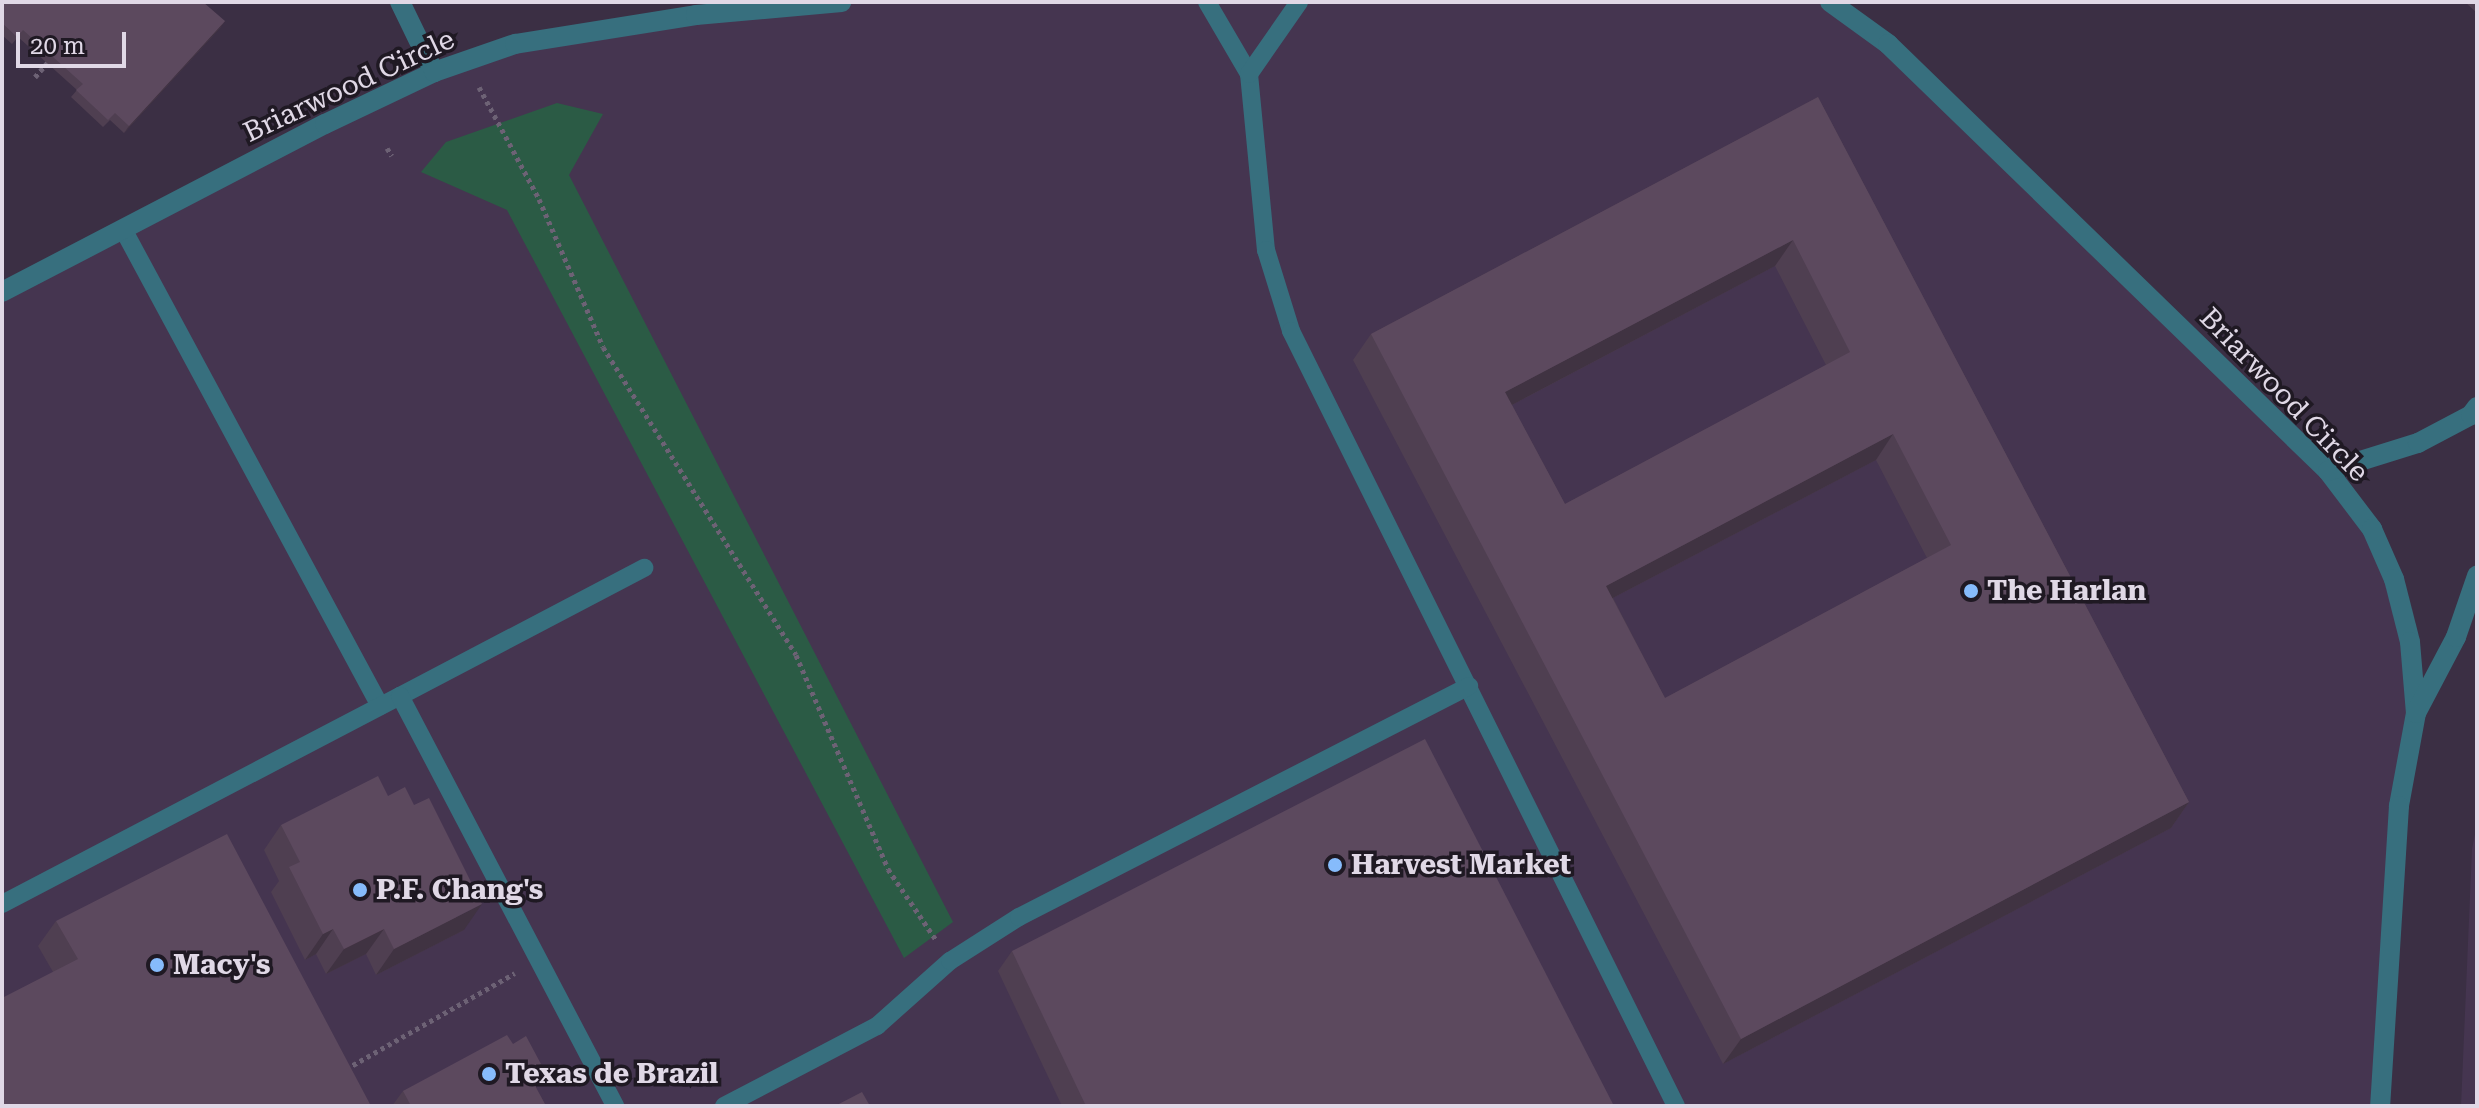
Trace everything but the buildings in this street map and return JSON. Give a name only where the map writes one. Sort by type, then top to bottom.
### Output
[{"type":"street","points":[[400,2],[434,72]]},
{"type":"street","name":"Briarwood Circle","points":[[2,292],[325,124],[434,72],[515,44],[696,15],[841,2]]},
{"type":"street","name":"Briarwood Circle","points":[[1830,2],[1888,44],[2328,471],[2372,529],[2394,579],[2410,642],[2416,713],[2399,806],[2380,1106]]},
{"type":"street","points":[[2328,471],[2418,443],[2471,415],[2477,407]]},
{"type":"street","points":[[2416,713],[2456,637],[2477,576]]},
{"type":"lane","points":[[1207,2],[1249,74],[1266,250],[1291,331],[1676,1106]]},
{"type":"lane","points":[[1249,74],[1299,2]]},
{"type":"lane","points":[[123,229],[380,706]]},
{"type":"lane","points":[[2,904],[644,568]]},
{"type":"lane","points":[[724,1106],[877,1026],[950,961],[1019,917],[1469,686]]},
{"type":"lane","points":[[400,696],[615,1106]]},
{"type":"path","points":[[35,77],[54,56]]},
{"type":"path","points":[[466,61],[539,199],[603,347],[796,655],[888,869],[950,961]]},
{"type":"path","points":[[387,148],[392,156]]},
{"type":"path","points":[[338,1073],[540,959]]},
{"type":"shaded area","points":[[841,2],[1830,2],[2328,471],[2394,579],[2416,713],[2380,1106],[2,1106],[2,292],[325,124],[515,44]]},
{"type":"shaded area","points":[[2477,824],[2477,1106],[2461,1106],[2472,849]]},
{"type":"green space","points":[[557,103],[603,114],[569,175],[953,922],[904,958],[507,210],[421,172],[446,142]]},
{"type":"place","name":"The Harlan","points":[[1971,591]]},
{"type":"place","name":"Harvest Market","points":[[1335,865]]},
{"type":"place","name":"P.F. Chang's","points":[[360,890]]},
{"type":"place","name":"Macy's","points":[[157,965]]},
{"type":"place","name":"Texas de Brazil","points":[[489,1074]]}]
